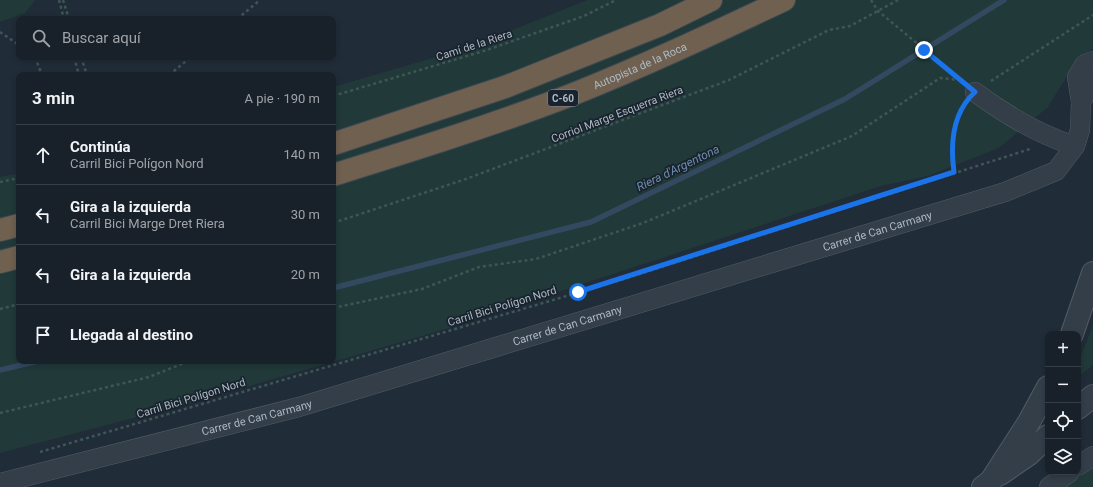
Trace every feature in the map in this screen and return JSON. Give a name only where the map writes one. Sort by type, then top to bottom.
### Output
[{"type":"highway","points":[[336,143],[505,87],[660,25],[711,0]]},
{"type":"highway","name":"Autopista de la Roca","points":[[336,174],[436,143],[571,95],[685,47],[784,0]]},
{"type":"highway","points":[[0,230],[16,226]]},
{"type":"highway","points":[[0,262],[16,258]]},
{"type":"street","name":"Carrer de Can Carmany","points":[[0,483],[299,406],[1004,192],[1056,171],[1075,146],[1080,130],[1081,102],[1077,77],[1085,64],[1093,60]]},
{"type":"street","name":"Carrer de Can Carmany","points":[[1081,102],[1093,81]]},
{"type":"street","points":[[975,92],[1022,125],[1048,137],[1075,146]]},
{"type":"street","points":[[1073,331],[1093,273]]},
{"type":"street","points":[[987,484],[1029,422],[1045,393]]},
{"type":"street","points":[[1081,406],[1093,396]]},
{"type":"street","points":[[987,484],[1029,454],[1045,439]]},
{"type":"street","points":[[1081,464],[1093,456]]},
{"type":"street","points":[[1049,487],[1066,475]]},
{"type":"path","points":[[59,0],[63,16]]},
{"type":"path","points":[[64,0],[69,16]]},
{"type":"path","points":[[241,16],[260,0]]},
{"type":"path","name":"Camí de la Riera","points":[[336,95],[487,50],[584,16],[616,0]]},
{"type":"path","points":[[871,0],[878,11],[975,92]]},
{"type":"path","name":"Corriol Marge Esquerra Riera","points":[[336,222],[466,179],[729,80],[829,30],[850,26],[898,0]]},
{"type":"path","points":[[954,172],[952,153],[953,133],[957,118],[966,101],[975,92],[1005,71],[1093,15]]},
{"type":"path","points":[[0,32],[16,43]]},
{"type":"path","points":[[36,60],[41,72]]},
{"type":"path","points":[[75,60],[78,72]]},
{"type":"path","points":[[82,60],[86,72]]},
{"type":"path","points":[[173,72],[187,60]]},
{"type":"path","points":[[336,307],[422,289],[479,267],[536,259],[644,223],[852,136],[940,78],[960,80]]},
{"type":"path","name":"Carril Bici Polígon Nord","points":[[38,452],[624,279],[1039,146],[1048,137]]},
{"type":"path","points":[[0,182],[16,179]]},
{"type":"path","points":[[0,309],[16,305]]},
{"type":"path","points":[[0,413],[149,377],[182,364]]},
{"type":"green space","points":[[0,0],[35,0],[25,13],[0,22]]},
{"type":"green space","points":[[587,0],[1093,0],[1093,48],[1074,65],[1048,107],[999,148],[928,176],[881,186],[446,329],[336,361],[336,86],[470,47]]},
{"type":"green space","points":[[16,174],[16,364],[325,364],[191,403],[0,453],[0,177]]},
{"type":"green space","points":[[1093,325],[1093,365],[1081,375],[1081,355]]},
{"type":"green space","points":[[1093,467],[1093,487],[1066,487]]},
{"type":"waterway","name":"Riera d'Argentona","points":[[336,287],[591,222],[845,99],[1004,0]]},
{"type":"waterway","name":"Riera d'Argentona","points":[[0,370],[25,364]]},
{"type":"route","points":[[578,292],[624,279],[954,172],[952,153],[953,133],[957,118],[966,101],[975,92],[924,50]]}]
